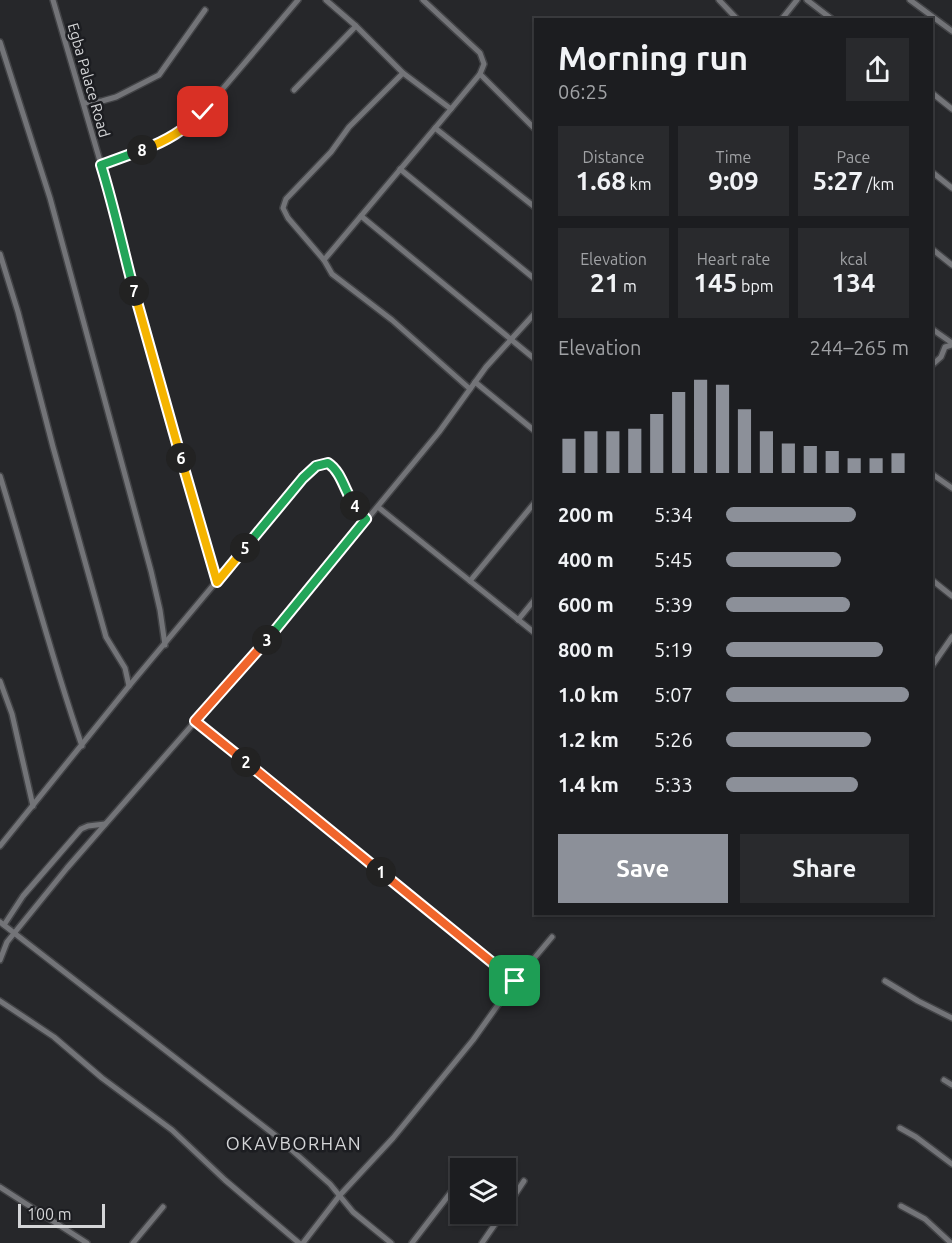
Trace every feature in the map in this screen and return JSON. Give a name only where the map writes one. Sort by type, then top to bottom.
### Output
[{"type":"street","name":"Egba Palace Road","points":[[52,0],[84,103],[217,582]]},
{"type":"street","points":[[101,165],[170,139],[187,128],[298,0]]},
{"type":"street","points":[[326,0],[403,73],[451,109]]},
{"type":"street","points":[[324,260],[480,74],[484,64],[480,53],[423,0]]},
{"type":"street","points":[[719,0],[736,18]]},
{"type":"street","points":[[782,18],[796,0]]},
{"type":"street","points":[[807,0],[830,18]]},
{"type":"street","points":[[910,0],[952,31]]},
{"type":"street","points":[[84,103],[116,97],[159,75],[206,9]]},
{"type":"street","points":[[294,90],[356,26]]},
{"type":"street","points":[[0,42],[50,198],[151,571],[165,645]]},
{"type":"street","points":[[403,73],[349,127],[331,152],[286,199],[284,208],[288,218],[324,260],[332,274],[392,320],[470,388]]},
{"type":"street","points":[[480,74],[534,128]]},
{"type":"street","points":[[933,94],[952,109]]},
{"type":"street","points":[[435,128],[534,206]]},
{"type":"street","points":[[400,170],[534,278]]},
{"type":"street","points":[[933,173],[952,188]]},
{"type":"street","points":[[361,216],[534,358]]},
{"type":"street","points":[[933,250],[952,265]]},
{"type":"street","points":[[0,254],[18,312],[106,637],[125,668],[129,686]]},
{"type":"street","points":[[0,960],[7,942],[14,933],[105,824],[284,620],[439,432],[470,388],[534,314]]},
{"type":"street","points":[[933,330],[952,344],[945,347],[941,357],[933,364]]},
{"type":"street","points":[[475,382],[534,430]]},
{"type":"street","points":[[0,846],[129,686],[303,478],[316,466],[328,463],[335,467],[351,501],[366,519]]},
{"type":"street","points":[[933,475],[952,488]]},
{"type":"street","points":[[0,476],[58,678],[82,746]]},
{"type":"street","points":[[470,581],[534,503]]},
{"type":"street","points":[[378,507],[534,632]]},
{"type":"street","points":[[933,581],[952,596]]},
{"type":"street","points":[[518,620],[534,600]]},
{"type":"street","points":[[933,663],[952,637]]},
{"type":"street","points":[[0,681],[12,714],[33,806]]},
{"type":"street","points":[[195,721],[515,981]]},
{"type":"street","points":[[105,824],[81,829],[2,924],[276,1136],[340,1195],[353,1212],[391,1243]]},
{"type":"street","points":[[0,1001],[54,1037],[102,1078],[172,1130],[225,1180],[301,1243],[340,1195],[393,1138],[473,1040],[515,981],[552,937]]},
{"type":"street","points":[[885,981],[918,1001],[952,1017]]},
{"type":"street","points":[[944,1080],[952,1085]]},
{"type":"street","points":[[900,1128],[952,1164]]},
{"type":"street","points":[[516,1193],[524,1181]]},
{"type":"street","points":[[0,1187],[87,1243]]},
{"type":"street","points":[[412,1243],[450,1193]]},
{"type":"street","points":[[901,1206],[925,1219],[951,1243]]},
{"type":"street","points":[[133,1243],[163,1207]]},
{"type":"street","points":[[482,1243],[495,1224]]},
{"type":"district","name":"OKAVBORHAN","points":[[294,1143]]},
{"type":"route","points":[[203,112],[187,128],[170,139],[101,165],[155,368],[217,582],[303,478],[316,466],[328,463],[335,467],[351,501],[366,519],[284,620],[195,721],[515,981]]}]
